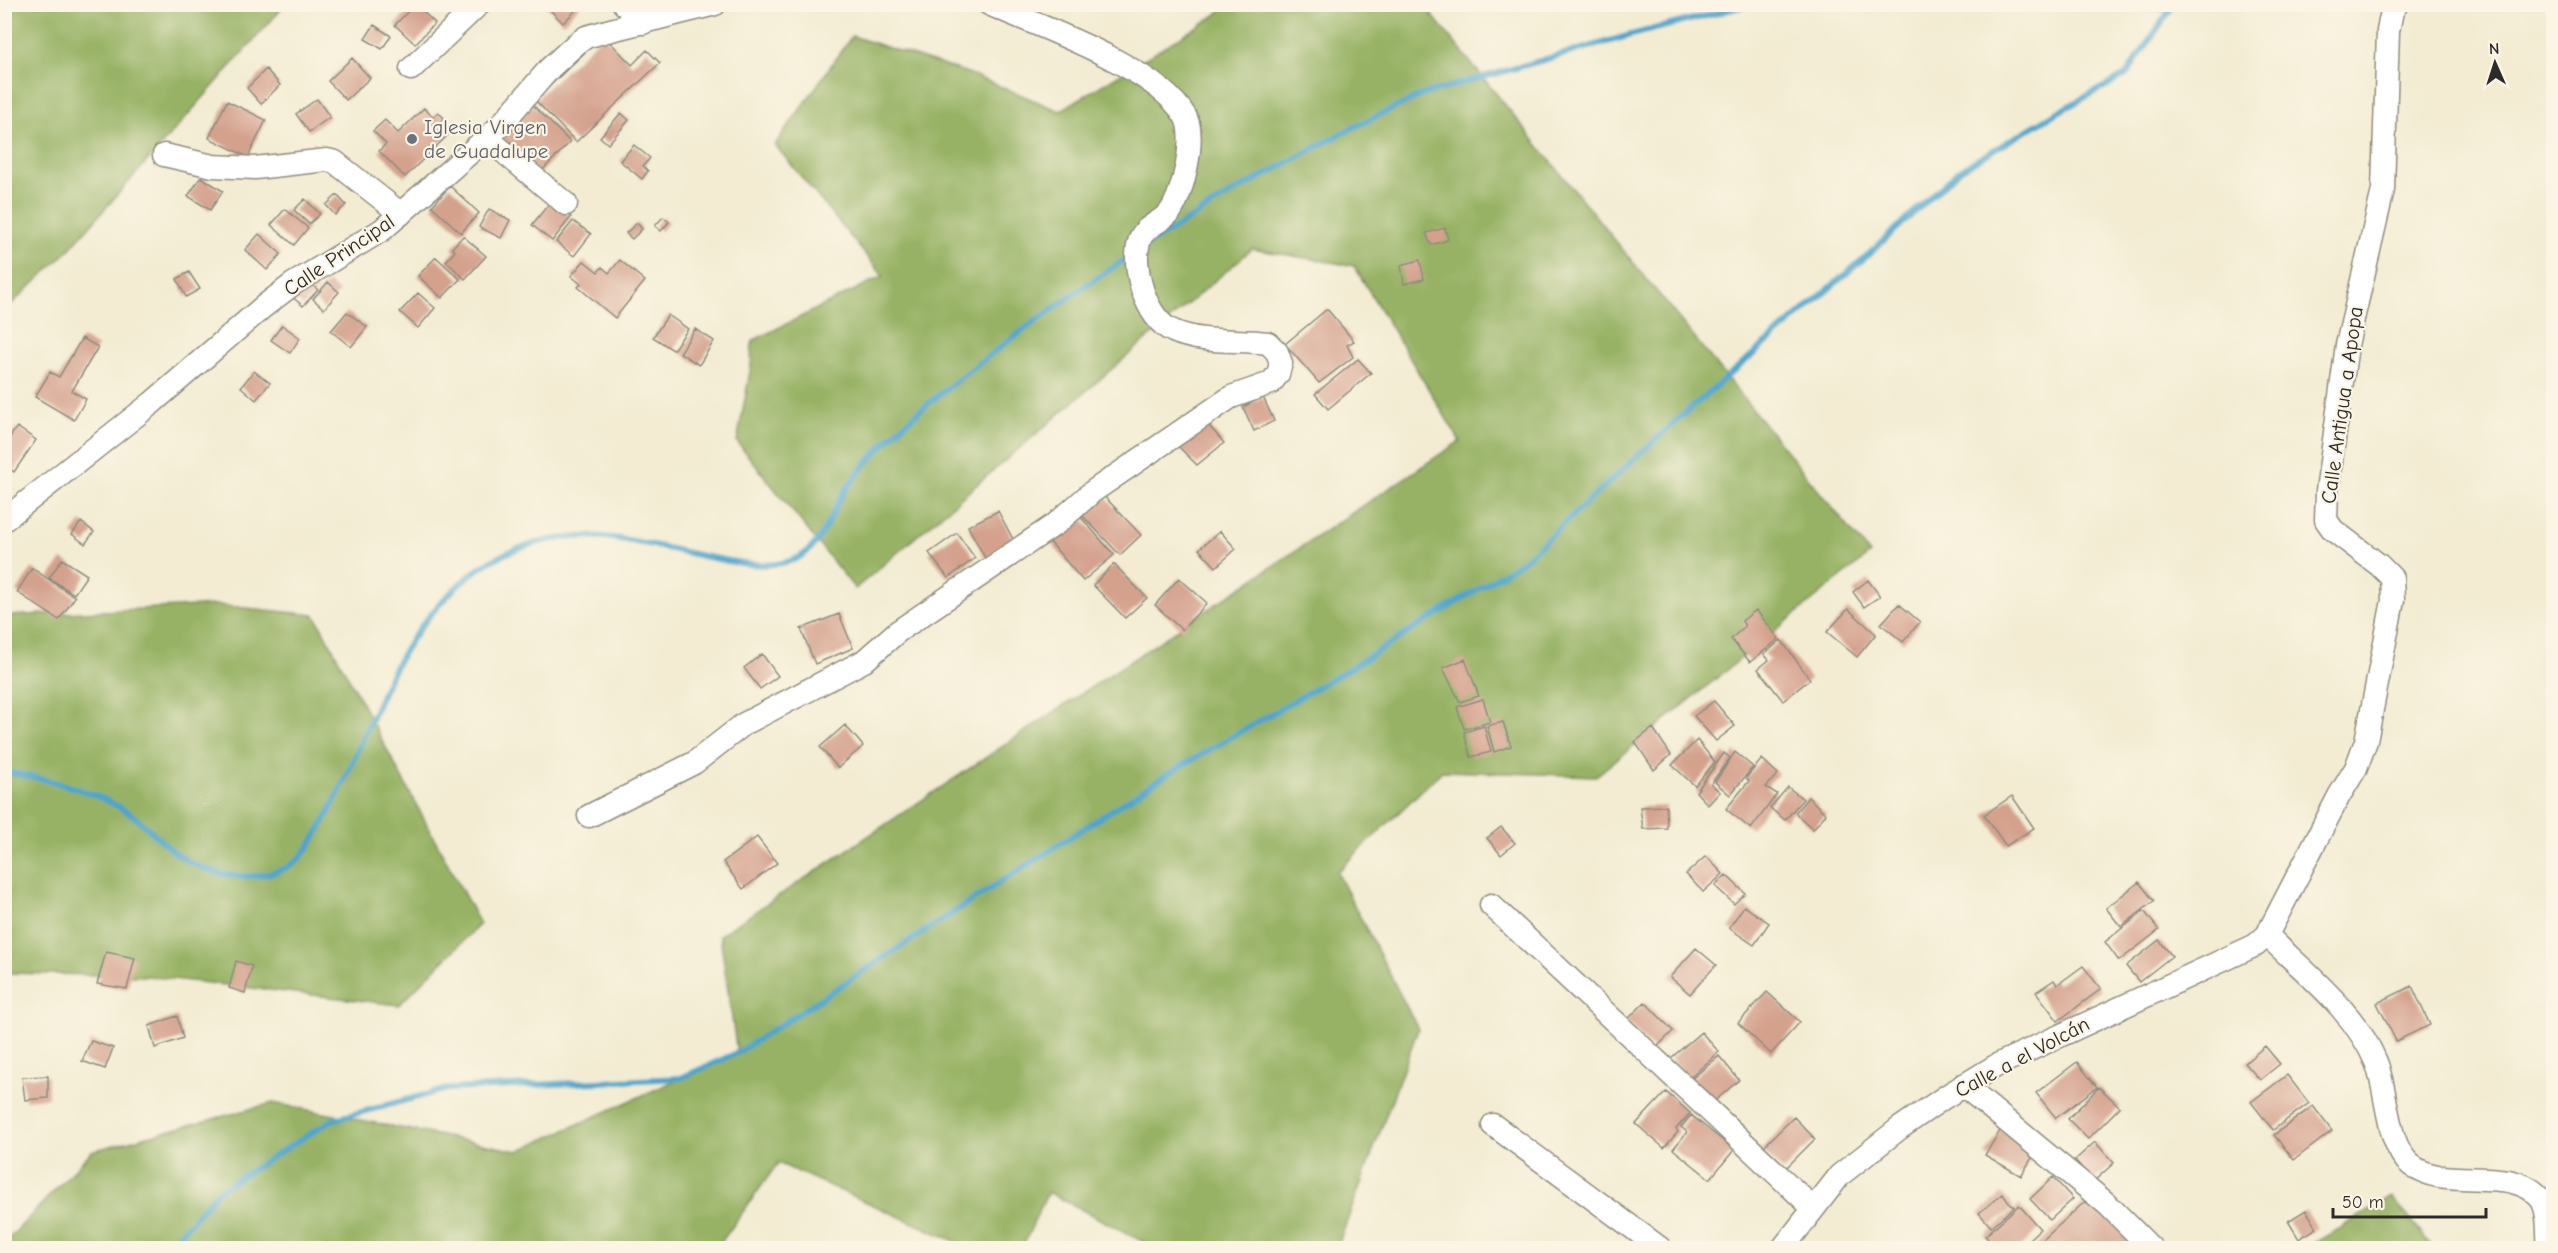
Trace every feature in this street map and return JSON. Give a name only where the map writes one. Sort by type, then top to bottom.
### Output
[{"type":"street","points":[[411,69],[479,4]]},
{"type":"street","points":[[624,4],[643,23]]},
{"type":"street","name":"Calle Principal","points":[[4,520],[152,403],[292,284],[382,230],[499,127],[550,68],[576,44],[586,37],[715,4]]},
{"type":"street","points":[[589,816],[694,763],[744,724],[864,661],[897,632],[1057,523],[1092,492],[1231,397],[1271,383],[1278,374],[1281,363],[1277,352],[1268,343],[1186,335],[1172,331],[1160,324],[1148,304],[1138,274],[1137,253],[1140,237],[1147,228],[1162,220],[1171,210],[1191,147],[1191,128],[1175,102],[1154,83],[1116,61],[989,4]]},
{"type":"street","name":"Calle Antigua a Apopa","points":[[2266,935],[2338,796],[2356,768],[2366,741],[2393,600],[2392,578],[2379,565],[2333,530],[2326,520],[2327,491],[2347,345],[2383,190],[2390,7]]},
{"type":"street","points":[[487,138],[566,204]]},
{"type":"street","points":[[164,155],[224,167],[255,168],[327,160],[335,162],[401,214]]},
{"type":"street","points":[[1491,905],[1813,1208]]},
{"type":"street","points":[[2266,935],[2353,1021],[2365,1041],[2380,1076],[2393,1135],[2399,1150],[2409,1164],[2422,1172],[2435,1176],[2506,1181],[2531,1191],[2544,1206],[2549,1248]]},
{"type":"street","name":"Calle a el Volcán","points":[[1783,1248],[1813,1208],[1849,1168],[1900,1128],[1963,1086],[1999,1064],[2243,952],[2266,935]]},
{"type":"street","points":[[1963,1086],[2107,1203],[2151,1248]]},
{"type":"street","points":[[1493,1125],[1660,1248]]},
{"type":"green space","points":[[5,5],[285,5],[65,254],[5,310]]},
{"type":"green space","points":[[1225,5],[1424,5],[1870,554],[1596,776],[1442,771],[1337,872],[1418,1029],[1337,1248],[1155,1248],[1048,1192],[1022,1248],[970,1248],[778,1163],[717,1248],[5,1248],[4,1244],[92,1151],[273,1103],[518,1151],[737,1053],[720,935],[1460,441],[1354,266],[1252,249],[855,589],[737,442],[751,366],[752,341],[883,276],[775,145],[852,36],[970,74],[1060,111],[1216,15]]},
{"type":"green space","points":[[217,605],[315,615],[480,924],[399,1005],[147,976],[5,973],[4,618]]},
{"type":"green space","points":[[2392,1197],[2433,1248],[2306,1248]]},
{"type":"building","points":[[415,4],[435,23],[415,44],[395,25]]},
{"type":"building","points":[[544,4],[582,4],[563,23]]},
{"type":"building","points":[[374,25],[391,36],[382,49],[365,39]]},
{"type":"building","points":[[603,35],[632,65],[647,50],[660,63],[576,142],[535,100]]},
{"type":"building","points":[[352,58],[370,78],[346,100],[328,81]]},
{"type":"building","points":[[266,69],[280,85],[261,104],[247,88]]},
{"type":"building","points":[[317,99],[330,117],[309,132],[296,114]]},
{"type":"building","points":[[227,101],[266,120],[248,157],[209,138]]},
{"type":"building","points":[[532,104],[570,142],[538,175],[499,137]]},
{"type":"building","name":"Iglesia Virgen de Guadalupe","points":[[424,108],[433,117],[438,112],[444,118],[439,123],[449,134],[405,177],[379,151],[386,144],[373,131],[385,120],[398,133]]},
{"type":"building","points":[[621,113],[629,120],[608,144],[600,137]]},
{"type":"building","points":[[634,145],[650,158],[643,166],[648,171],[642,179],[620,161]]},
{"type":"building","points":[[201,177],[223,191],[210,210],[188,196]]},
{"type":"building","points":[[450,186],[479,213],[461,233],[432,206]]},
{"type":"building","points":[[337,195],[346,205],[335,215],[326,205]]},
{"type":"building","points":[[305,199],[320,214],[309,224],[294,210]]},
{"type":"building","points":[[551,201],[571,217],[552,241],[532,225]]},
{"type":"building","points":[[285,209],[308,228],[294,245],[271,225]]},
{"type":"building","points":[[489,209],[510,220],[501,238],[479,227]]},
{"type":"building","points":[[663,217],[669,222],[661,231],[655,226]]},
{"type":"building","points":[[573,221],[591,234],[574,256],[556,242]]},
{"type":"building","points":[[637,223],[642,229],[632,239],[626,233]]},
{"type":"building","points":[[1445,228],[1448,240],[1431,245],[1426,233]]},
{"type":"building","points":[[259,234],[281,254],[267,270],[245,250]]},
{"type":"building","points":[[463,236],[486,256],[465,279],[446,261],[455,251],[452,248]]},
{"type":"building","points":[[436,257],[460,279],[442,298],[418,276]]},
{"type":"building","points":[[620,260],[645,281],[615,318],[578,287],[581,284],[571,276],[584,261],[598,272],[602,267],[609,273]]},
{"type":"building","points":[[1420,260],[1424,279],[1404,284],[1401,265]]},
{"type":"building","points":[[189,272],[200,289],[186,297],[177,279]]},
{"type":"building","points":[[306,279],[318,290],[303,306],[291,296]]},
{"type":"building","points":[[328,282],[339,292],[324,309],[313,299]]},
{"type":"building","points":[[418,293],[435,308],[418,328],[400,312]]},
{"type":"building","points":[[1327,309],[1354,341],[1347,345],[1353,357],[1319,383],[1285,344]]},
{"type":"building","points":[[347,312],[367,327],[351,347],[331,331]]},
{"type":"building","points":[[668,315],[688,329],[673,350],[653,337]]},
{"type":"building","points":[[282,325],[300,338],[290,353],[271,340]]},
{"type":"building","points":[[695,329],[714,341],[699,365],[680,353]]},
{"type":"building","points":[[82,338],[98,347],[72,391],[86,399],[74,420],[35,397],[50,372],[59,377]]},
{"type":"building","points":[[1358,359],[1371,373],[1328,409],[1315,394]]},
{"type":"building","points":[[254,371],[270,383],[256,400],[241,387]]},
{"type":"building","points":[[1263,397],[1274,421],[1254,431],[1243,407]]},
{"type":"building","points":[[1205,421],[1224,443],[1197,465],[1176,444]]},
{"type":"building","points":[[17,427],[36,440],[14,472],[4,466],[4,445]]},
{"type":"building","points":[[1102,494],[1141,535],[1120,555],[1080,513]]},
{"type":"building","points":[[998,511],[1015,543],[985,558],[968,526]]},
{"type":"building","points":[[1080,516],[1114,555],[1083,581],[1050,542]]},
{"type":"building","points":[[81,522],[94,532],[85,544],[72,534]]},
{"type":"building","points":[[1220,531],[1236,549],[1216,567],[1199,549]]},
{"type":"building","points":[[957,533],[975,558],[948,578],[929,553]]},
{"type":"building","points":[[62,559],[87,575],[74,594],[49,578]]},
{"type":"building","points":[[1114,564],[1147,598],[1125,618],[1093,585]]},
{"type":"building","points":[[32,568],[75,597],[59,620],[17,592]]},
{"type":"building","points":[[1179,578],[1207,603],[1182,630],[1155,605]]},
{"type":"building","points":[[1868,580],[1880,596],[1864,607],[1853,592]]},
{"type":"building","points":[[1899,604],[1920,622],[1903,642],[1881,624]]},
{"type":"building","points":[[1848,609],[1876,634],[1857,657],[1827,632]]},
{"type":"building","points":[[1756,610],[1779,639],[1750,662],[1731,639],[1745,626],[1742,621]]},
{"type":"building","points":[[839,614],[853,648],[815,664],[801,629]]},
{"type":"building","points":[[1781,640],[1810,679],[1783,701],[1758,669],[1769,660],[1764,654]]},
{"type":"building","points":[[762,654],[778,676],[760,689],[744,668]]},
{"type":"building","points":[[1465,659],[1479,696],[1460,702],[1443,668]]},
{"type":"building","points":[[1483,699],[1490,722],[1464,729],[1457,707]]},
{"type":"building","points":[[1714,701],[1735,726],[1716,741],[1694,716]]},
{"type":"building","points":[[1503,722],[1511,746],[1494,752],[1487,726]]},
{"type":"building","points":[[845,725],[863,746],[838,768],[820,747]]},
{"type":"building","points":[[1484,726],[1491,752],[1471,757],[1464,732]]},
{"type":"building","points":[[1653,728],[1671,755],[1654,770],[1635,742]]},
{"type":"building","points":[[1697,740],[1715,762],[1695,786],[1672,765]]},
{"type":"building","points":[[1735,752],[1753,767],[1730,795],[1715,782]]},
{"type":"building","points":[[1724,753],[1730,758],[1711,784],[1720,792],[1708,805],[1696,792]]},
{"type":"building","points":[[1762,759],[1778,774],[1766,787],[1777,794],[1751,829],[1726,809],[1749,781],[1746,778]]},
{"type":"building","points":[[1788,787],[1803,799],[1785,820],[1770,808]]},
{"type":"building","points":[[2012,796],[2034,828],[2006,846],[1984,815]]},
{"type":"building","points":[[1808,797],[1826,814],[1813,829],[1795,813]]},
{"type":"building","points":[[1666,806],[1667,828],[1643,829],[1640,807]]},
{"type":"building","points":[[1501,827],[1515,843],[1501,855],[1487,838]]},
{"type":"building","points":[[757,837],[777,863],[743,889],[723,862]]},
{"type":"building","points":[[1706,856],[1723,874],[1703,892],[1686,874]]},
{"type":"building","points":[[1726,875],[1745,893],[1734,904],[1715,886]]},
{"type":"building","points":[[2139,882],[2154,901],[2121,927],[2106,908]]},
{"type":"building","points":[[1744,906],[1769,923],[1754,945],[1729,928]]},
{"type":"building","points":[[2144,911],[2159,930],[2119,961],[2105,942]]},
{"type":"building","points":[[2159,940],[2172,956],[2139,982],[2126,966]]},
{"type":"building","points":[[1696,948],[1716,965],[1690,994],[1670,977]]},
{"type":"building","points":[[106,952],[135,958],[127,989],[97,984]]},
{"type":"building","points":[[236,961],[252,966],[245,993],[229,988]]},
{"type":"building","points":[[2083,966],[2101,989],[2058,1021],[2036,992],[2054,980],[2057,985]]},
{"type":"building","points":[[2412,986],[2430,1025],[2396,1041],[2377,1003]]},
{"type":"building","points":[[1767,992],[1800,1022],[1771,1054],[1738,1023]]},
{"type":"building","points":[[1645,1002],[1673,1031],[1654,1050],[1626,1021]]},
{"type":"building","points":[[177,1016],[183,1038],[155,1048],[149,1026]]},
{"type":"building","points":[[1701,1032],[1719,1052],[1689,1079],[1671,1058]]},
{"type":"building","points":[[91,1041],[113,1048],[105,1069],[82,1061]]},
{"type":"building","points":[[2265,1046],[2280,1064],[2260,1080],[2245,1063]]},
{"type":"building","points":[[1719,1056],[1739,1080],[1710,1105],[1689,1081]]},
{"type":"building","points":[[2077,1062],[2097,1087],[2056,1118],[2036,1093]]},
{"type":"building","points":[[2287,1075],[2309,1103],[2273,1130],[2251,1102]]},
{"type":"building","points":[[48,1076],[48,1098],[25,1100],[22,1077]]},
{"type":"building","points":[[2099,1087],[2120,1107],[2088,1139],[2068,1119]]},
{"type":"building","points":[[1666,1092],[1690,1113],[1664,1148],[1636,1124]]},
{"type":"building","points":[[2313,1106],[2332,1131],[2294,1160],[2274,1135]]},
{"type":"building","points":[[1691,1115],[1734,1150],[1710,1179],[1673,1149],[1687,1132],[1681,1127]]},
{"type":"building","points":[[1794,1117],[1815,1139],[1783,1171],[1761,1149]]},
{"type":"building","points":[[2001,1129],[2036,1151],[2021,1176],[1985,1155]]},
{"type":"building","points":[[2095,1142],[2114,1163],[2094,1181],[2075,1160]]},
{"type":"building","points":[[2053,1177],[2073,1199],[2050,1220],[2030,1199]]},
{"type":"building","points":[[2002,1194],[2014,1207],[1991,1227],[1979,1213]]},
{"type":"building","points":[[2091,1196],[2139,1248],[2034,1248]]},
{"type":"building","points":[[2019,1205],[2040,1229],[2019,1248],[1997,1248],[1985,1236]]},
{"type":"building","points":[[2306,1210],[2317,1228],[2299,1239],[2288,1221]]},
{"type":"waterway","points":[[1144,247],[1234,192],[1342,133],[1424,94],[1631,35],[1752,4]]},
{"type":"waterway","points":[[2087,4],[2169,9]]},
{"type":"waterway","points":[[168,1248],[218,1191],[332,1120],[447,1089],[681,1078],[737,1053],[1166,775],[1354,666],[1523,561],[1676,421],[1869,254],[1960,170],[2126,75],[2174,4]]},
{"type":"waterway","points":[[4,772],[52,782],[85,792],[115,805],[141,821],[182,858],[215,872],[251,876],[269,874],[290,866],[303,854],[332,807],[383,692],[406,648],[442,602],[479,569],[514,550],[573,537],[613,538],[743,563],[763,565],[793,560],[803,555],[818,540],[849,485],[905,424],[1025,329],[1131,256]]},
{"type":"place","name":"Iglesia Virgen de Guadalupe","points":[[412,139]]}]
